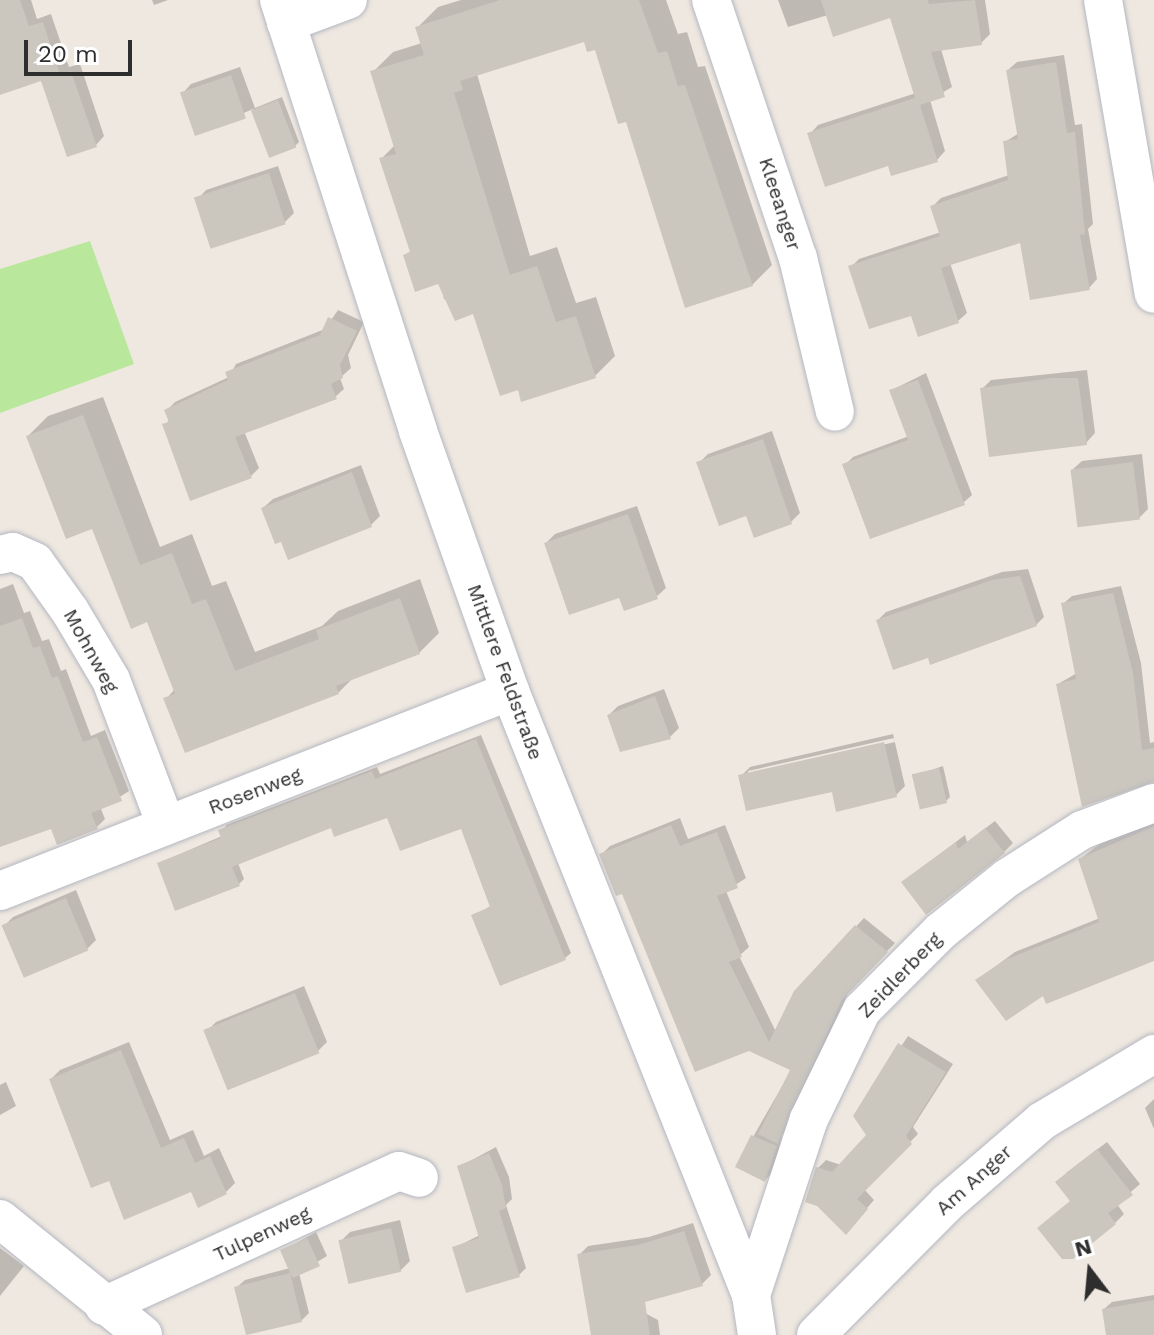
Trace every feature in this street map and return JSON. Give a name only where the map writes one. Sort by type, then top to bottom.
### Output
[{"type":"street","points":[[282,12],[348,0]]},
{"type":"street","name":"Kleeanger","points":[[711,0],[798,258],[835,412]]},
{"type":"street","points":[[1103,0],[1154,294]]},
{"type":"street","name":"Mittlere Feldstraße","points":[[282,12],[418,431],[510,691],[751,1295],[757,1335]]},
{"type":"street","name":"Mohnweg","points":[[0,555],[13,552],[35,562],[70,611],[111,680],[166,825]]},
{"type":"street","name":"Rosenweg","points":[[0,891],[510,691]]},
{"type":"street","name":"Zeidlerberg","points":[[751,1295],[792,1162],[862,1010],[941,931],[1007,878],[1082,830],[1154,803]]},
{"type":"street","name":"Am Anger","points":[[816,1335],[947,1203],[1042,1121],[1154,1054]]},
{"type":"street","name":"Tulpenweg","points":[[121,1326],[399,1171],[419,1178]]},
{"type":"street","points":[[0,1219],[121,1326]]},
{"type":"green space","points":[[90,241],[134,364],[0,413],[0,269]]},
{"type":"building","points":[[0,0],[20,0],[29,26],[43,22],[60,75],[71,71],[97,147],[67,157],[41,81],[0,95]]},
{"type":"building","points":[[500,0],[639,0],[658,53],[667,51],[678,86],[685,85],[753,286],[685,308],[626,122],[618,124],[595,50],[587,52],[584,42],[460,81],[463,90],[454,93],[510,275],[537,266],[556,322],[576,316],[596,378],[521,402],[518,390],[500,396],[473,314],[455,321],[438,284],[415,292],[403,255],[410,252],[379,158],[396,154],[370,71],[424,55],[415,27]]},
{"type":"building","points":[[821,0],[928,0],[929,4],[975,0],[982,45],[931,52],[945,97],[920,105],[938,162],[891,176],[888,166],[825,187],[807,133],[915,98],[890,18],[833,37]]},
{"type":"building","points":[[1056,62],[1067,133],[1075,132],[1085,234],[1080,235],[1090,290],[1030,300],[1020,243],[941,268],[959,323],[918,337],[911,316],[869,329],[848,266],[940,236],[930,206],[1008,180],[1003,141],[1018,139],[1006,70]]},
{"type":"building","points":[[231,75],[246,118],[195,136],[180,93]]},
{"type":"building","points":[[278,100],[296,148],[269,158],[251,110]]},
{"type":"building","points":[[269,173],[286,224],[211,249],[194,197]]},
{"type":"building","points":[[328,317],[357,331],[340,365],[343,378],[331,384],[337,399],[235,437],[252,478],[190,501],[162,424],[169,422],[164,410],[228,380],[225,372],[320,335]]},
{"type":"building","points":[[1052,378],[1078,378],[1087,445],[989,457],[980,388]]},
{"type":"building","points":[[918,380],[965,505],[870,539],[842,464],[908,440],[889,390]]},
{"type":"building","points":[[83,415],[140,565],[172,553],[192,604],[206,599],[235,671],[319,639],[316,630],[400,598],[420,654],[336,686],[339,694],[185,753],[163,698],[175,694],[147,622],[131,629],[92,529],[66,539],[26,436]]},
{"type":"building","points":[[763,439],[792,524],[754,538],[746,516],[719,526],[696,462]]},
{"type":"building","points":[[1133,462],[1140,520],[1078,527],[1070,470]]},
{"type":"building","points":[[352,472],[372,527],[288,560],[281,542],[275,544],[261,508]]},
{"type":"building","points":[[628,514],[658,599],[624,611],[619,598],[569,615],[544,543]]},
{"type":"building","points":[[1020,576],[1037,626],[930,665],[928,658],[893,670],[876,620],[992,580]]},
{"type":"building","points":[[1113,593],[1133,673],[1142,750],[1154,748],[1154,782],[1082,807],[1056,684],[1076,679],[1061,603]]},
{"type":"building","points":[[22,618],[33,648],[40,646],[52,678],[58,676],[83,742],[97,737],[122,801],[91,813],[98,829],[57,845],[51,829],[0,847],[0,626]]},
{"type":"building","points":[[655,696],[671,739],[620,752],[607,715]]},
{"type":"building","points":[[476,739],[566,960],[500,986],[471,915],[490,907],[461,829],[400,851],[387,818],[334,837],[331,828],[232,867],[240,886],[175,911],[157,863],[221,838],[218,830],[372,771],[375,779]]},
{"type":"building","points":[[884,742],[897,797],[836,812],[832,792],[746,811],[738,775]]},
{"type":"building","points":[[939,768],[947,803],[920,809],[912,774]]},
{"type":"building","points":[[671,825],[680,846],[717,832],[738,888],[717,896],[742,957],[729,962],[769,1042],[794,991],[855,925],[888,952],[842,1000],[778,1144],[758,1134],[790,1070],[749,1051],[695,1072],[622,894],[616,896],[599,854]]},
{"type":"building","points":[[1154,826],[1154,961],[1046,1004],[1043,996],[1006,1021],[975,980],[1005,960],[1099,922],[1078,859]]},
{"type":"building","points":[[985,828],[1005,853],[926,915],[901,882],[956,842],[958,849]]},
{"type":"building","points":[[66,898],[88,950],[24,978],[2,925]]},
{"type":"building","points":[[295,993],[319,1053],[228,1090],[203,1030]]},
{"type":"building","points":[[898,1043],[946,1072],[906,1136],[912,1144],[857,1199],[868,1209],[846,1235],[817,1206],[805,1202],[816,1167],[832,1172],[866,1135],[853,1116]]},
{"type":"building","points":[[121,1050],[161,1148],[184,1138],[195,1163],[210,1156],[227,1194],[198,1208],[191,1192],[124,1220],[109,1181],[91,1188],[49,1079]]},
{"type":"building","points":[[751,1135],[777,1146],[765,1182],[735,1167]]},
{"type":"building","points":[[1097,1149],[1133,1195],[1108,1213],[1116,1224],[1073,1259],[1062,1259],[1037,1228],[1070,1201],[1055,1182]]},
{"type":"building","points":[[489,1153],[502,1185],[506,1208],[499,1211],[520,1277],[466,1293],[452,1247],[479,1238],[457,1166]]},
{"type":"building","points":[[391,1228],[401,1272],[349,1284],[338,1240]]},
{"type":"building","points":[[684,1231],[703,1286],[645,1302],[650,1335],[591,1335],[577,1254],[638,1245]]},
{"type":"building","points":[[307,1238],[320,1266],[293,1278],[280,1250]]},
{"type":"building","points":[[290,1273],[302,1322],[246,1335],[234,1287]]},
{"type":"building","points":[[1154,1300],[1154,1335],[1106,1335],[1102,1309]]}]
